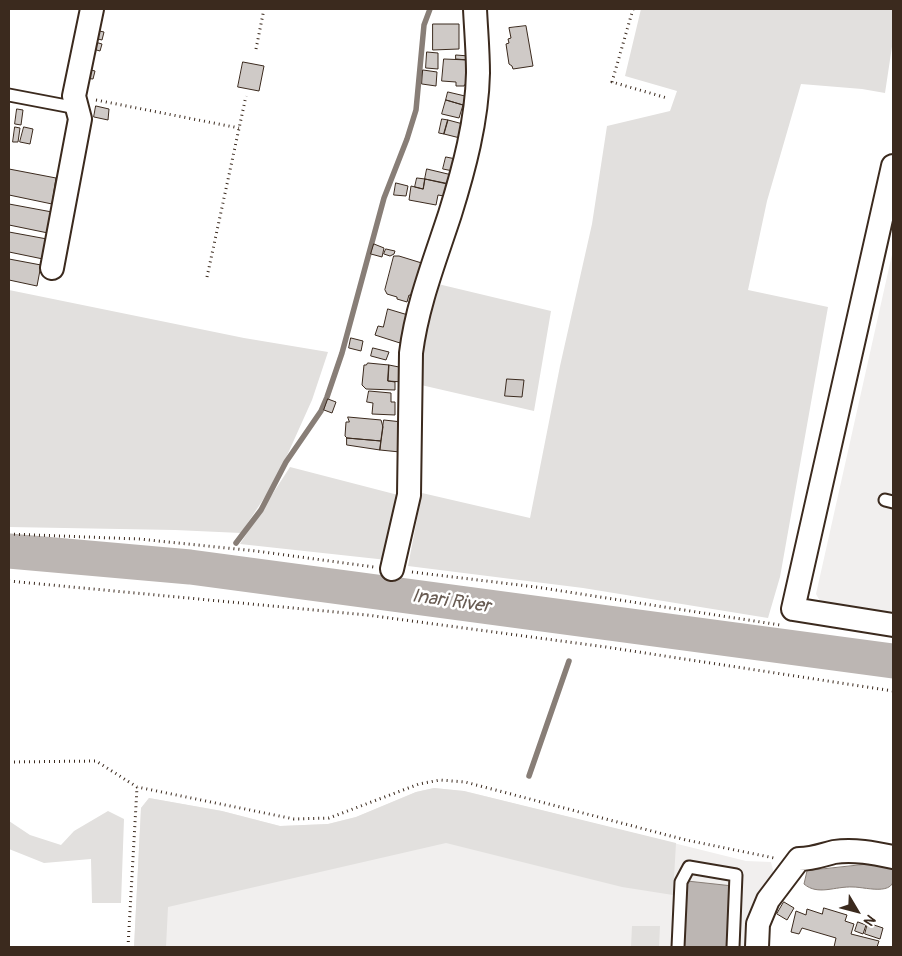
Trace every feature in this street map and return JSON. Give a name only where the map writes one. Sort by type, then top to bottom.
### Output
[{"type":"street","points":[[52,268],[80,119],[75,102],[92,9]]},
{"type":"street","points":[[392,569],[409,495],[411,353],[413,335],[467,152],[475,108],[478,75],[475,9]]},
{"type":"street","points":[[893,166],[794,609],[893,625]]},
{"type":"street","points":[[757,947],[758,924],[768,900],[799,859],[810,859],[835,852],[868,852],[893,857]]},
{"type":"lane","points":[[9,95],[75,102]]},
{"type":"lane","points":[[678,947],[681,882],[688,867],[736,876],[733,947]]},
{"type":"path","points":[[256,49],[264,9]]},
{"type":"path","points":[[633,9],[612,82],[667,98]]},
{"type":"path","points":[[207,277],[246,96]]},
{"type":"path","points":[[75,102],[239,128]]},
{"type":"path","points":[[9,534],[139,539],[256,551],[536,587],[784,626]]},
{"type":"path","points":[[9,581],[367,614],[606,646],[893,691]]},
{"type":"path","points":[[9,762],[96,760],[137,787],[294,819],[329,818],[419,784],[440,780],[465,782],[686,840],[772,858],[799,859]]},
{"type":"path","points":[[128,947],[137,787]]},
{"type":"shaded area","points":[[641,9],[893,9],[893,40],[885,93],[862,89],[801,84],[767,201],[748,290],[828,307],[780,577],[768,618],[583,588],[408,566],[422,493],[530,518],[560,366],[592,224],[607,126],[670,111],[677,91],[625,76]]},
{"type":"shaded area","points":[[893,250],[893,615],[822,605],[816,594]]},
{"type":"shaded area","points":[[438,284],[551,311],[534,411],[421,385],[426,322]]},
{"type":"shaded area","points":[[9,290],[244,338],[328,352],[312,400],[276,480],[241,533],[9,527]]},
{"type":"shaded area","points":[[290,467],[402,496],[387,560],[240,544]]},
{"type":"shaded area","points":[[434,788],[464,791],[746,861],[771,862],[776,882],[749,947],[134,947],[141,808],[149,798],[222,811],[280,826],[328,824],[356,817],[416,792]]},
{"type":"shaded area","points":[[434,788],[464,791],[676,843],[673,895],[622,887],[446,843],[168,907],[166,947],[134,947],[141,808],[149,798],[222,811],[280,826],[328,824],[356,817],[416,792]]},
{"type":"shaded area","points":[[108,811],[124,819],[121,903],[92,903],[91,859],[44,863],[9,849],[9,821],[30,835],[61,845],[74,831]]},
{"type":"shaded area","points":[[878,863],[892,868],[894,878],[888,888],[846,887],[821,890],[809,888],[804,884],[807,871]]},
{"type":"shaded area","points":[[687,881],[733,886],[729,947],[684,947]]},
{"type":"shaded area","points":[[632,926],[660,926],[659,947],[631,947]]},
{"type":"building","points":[[433,24],[459,24],[459,49],[433,50]]},
{"type":"building","points":[[526,26],[533,66],[513,69],[509,64],[506,44],[509,43],[508,39],[511,38],[509,28]]},
{"type":"building","points":[[95,30],[104,32],[102,40],[94,38]]},
{"type":"building","points":[[95,42],[102,44],[100,51],[93,49]]},
{"type":"building","points":[[427,52],[438,53],[438,69],[426,68]]},
{"type":"building","points":[[456,55],[469,56],[468,60],[456,59]]},
{"type":"building","points":[[444,59],[468,60],[466,83],[464,86],[456,86],[456,82],[442,81]]},
{"type":"building","points":[[243,62],[264,66],[259,91],[238,87]]},
{"type":"building","points":[[87,69],[95,71],[93,79],[84,78]]},
{"type":"building","points":[[423,70],[437,72],[436,86],[422,84]]},
{"type":"building","points":[[448,92],[465,96],[463,105],[446,100]]},
{"type":"building","points":[[446,100],[463,105],[459,118],[442,114]]},
{"type":"building","points":[[96,106],[109,109],[108,120],[94,117]]},
{"type":"building","points":[[17,109],[23,110],[21,125],[15,124]]},
{"type":"building","points":[[442,119],[448,120],[444,134],[439,133]]},
{"type":"building","points":[[448,120],[463,124],[460,138],[444,134]]},
{"type":"building","points":[[15,127],[20,128],[18,142],[13,142]]},
{"type":"building","points":[[24,127],[33,129],[30,144],[20,142]]},
{"type":"building","points":[[446,157],[456,159],[453,171],[443,169]]},
{"type":"building","points":[[9,169],[56,178],[52,204],[9,195]]},
{"type":"building","points":[[427,169],[452,175],[450,184],[425,179]]},
{"type":"building","points":[[417,178],[425,179],[423,189],[415,187]]},
{"type":"building","points":[[425,179],[447,184],[444,196],[438,195],[436,205],[409,200],[411,186],[423,189]]},
{"type":"building","points":[[396,183],[408,186],[406,196],[394,195]]},
{"type":"building","points":[[9,204],[52,212],[48,233],[9,225]]},
{"type":"building","points":[[9,232],[47,239],[43,259],[9,252]]},
{"type":"building","points":[[374,244],[384,248],[382,257],[371,254]]},
{"type":"building","points":[[386,249],[395,251],[394,254],[390,256],[384,254]]},
{"type":"building","points":[[394,256],[425,264],[414,296],[409,295],[407,302],[387,294],[385,290]]},
{"type":"building","points":[[9,259],[41,265],[37,286],[9,280]]},
{"type":"building","points":[[388,309],[408,315],[400,343],[375,335],[378,326],[383,327]]},
{"type":"building","points":[[351,338],[363,341],[361,351],[349,348]]},
{"type":"building","points":[[373,348],[389,352],[386,360],[371,356]]},
{"type":"building","points":[[368,363],[389,365],[388,381],[395,382],[395,390],[366,389],[362,385],[364,365]]},
{"type":"building","points":[[389,365],[404,368],[403,382],[388,381]]},
{"type":"building","points":[[507,379],[524,380],[522,397],[505,396]]},
{"type":"building","points":[[369,391],[391,393],[391,402],[395,402],[395,415],[372,414],[373,403],[367,402]]},
{"type":"building","points":[[328,399],[336,402],[332,413],[324,410]]},
{"type":"building","points":[[348,417],[381,420],[383,427],[381,441],[347,438],[345,436],[346,422],[349,422]]},
{"type":"building","points":[[384,420],[402,422],[400,452],[380,450]]},
{"type":"building","points":[[347,438],[381,441],[380,450],[347,445]]},
{"type":"building","points":[[784,902],[794,908],[787,920],[777,914]]},
{"type":"building","points":[[824,908],[847,915],[845,921],[854,924],[851,934],[879,941],[877,947],[834,947],[836,938],[802,928],[799,934],[791,932],[796,911],[806,915],[807,909],[822,914]]},
{"type":"building","points":[[858,922],[866,925],[863,934],[855,931]]},
{"type":"building","points":[[868,923],[883,928],[880,939],[865,934]]},
{"type":"waterway","points":[[236,543],[261,510],[286,462],[321,411],[327,397],[342,353],[384,198],[416,110],[424,25],[430,9]]},
{"type":"waterway","name":"Inari River","points":[[9,551],[190,567],[893,661]]},
{"type":"waterway","points":[[529,776],[569,661]]}]
